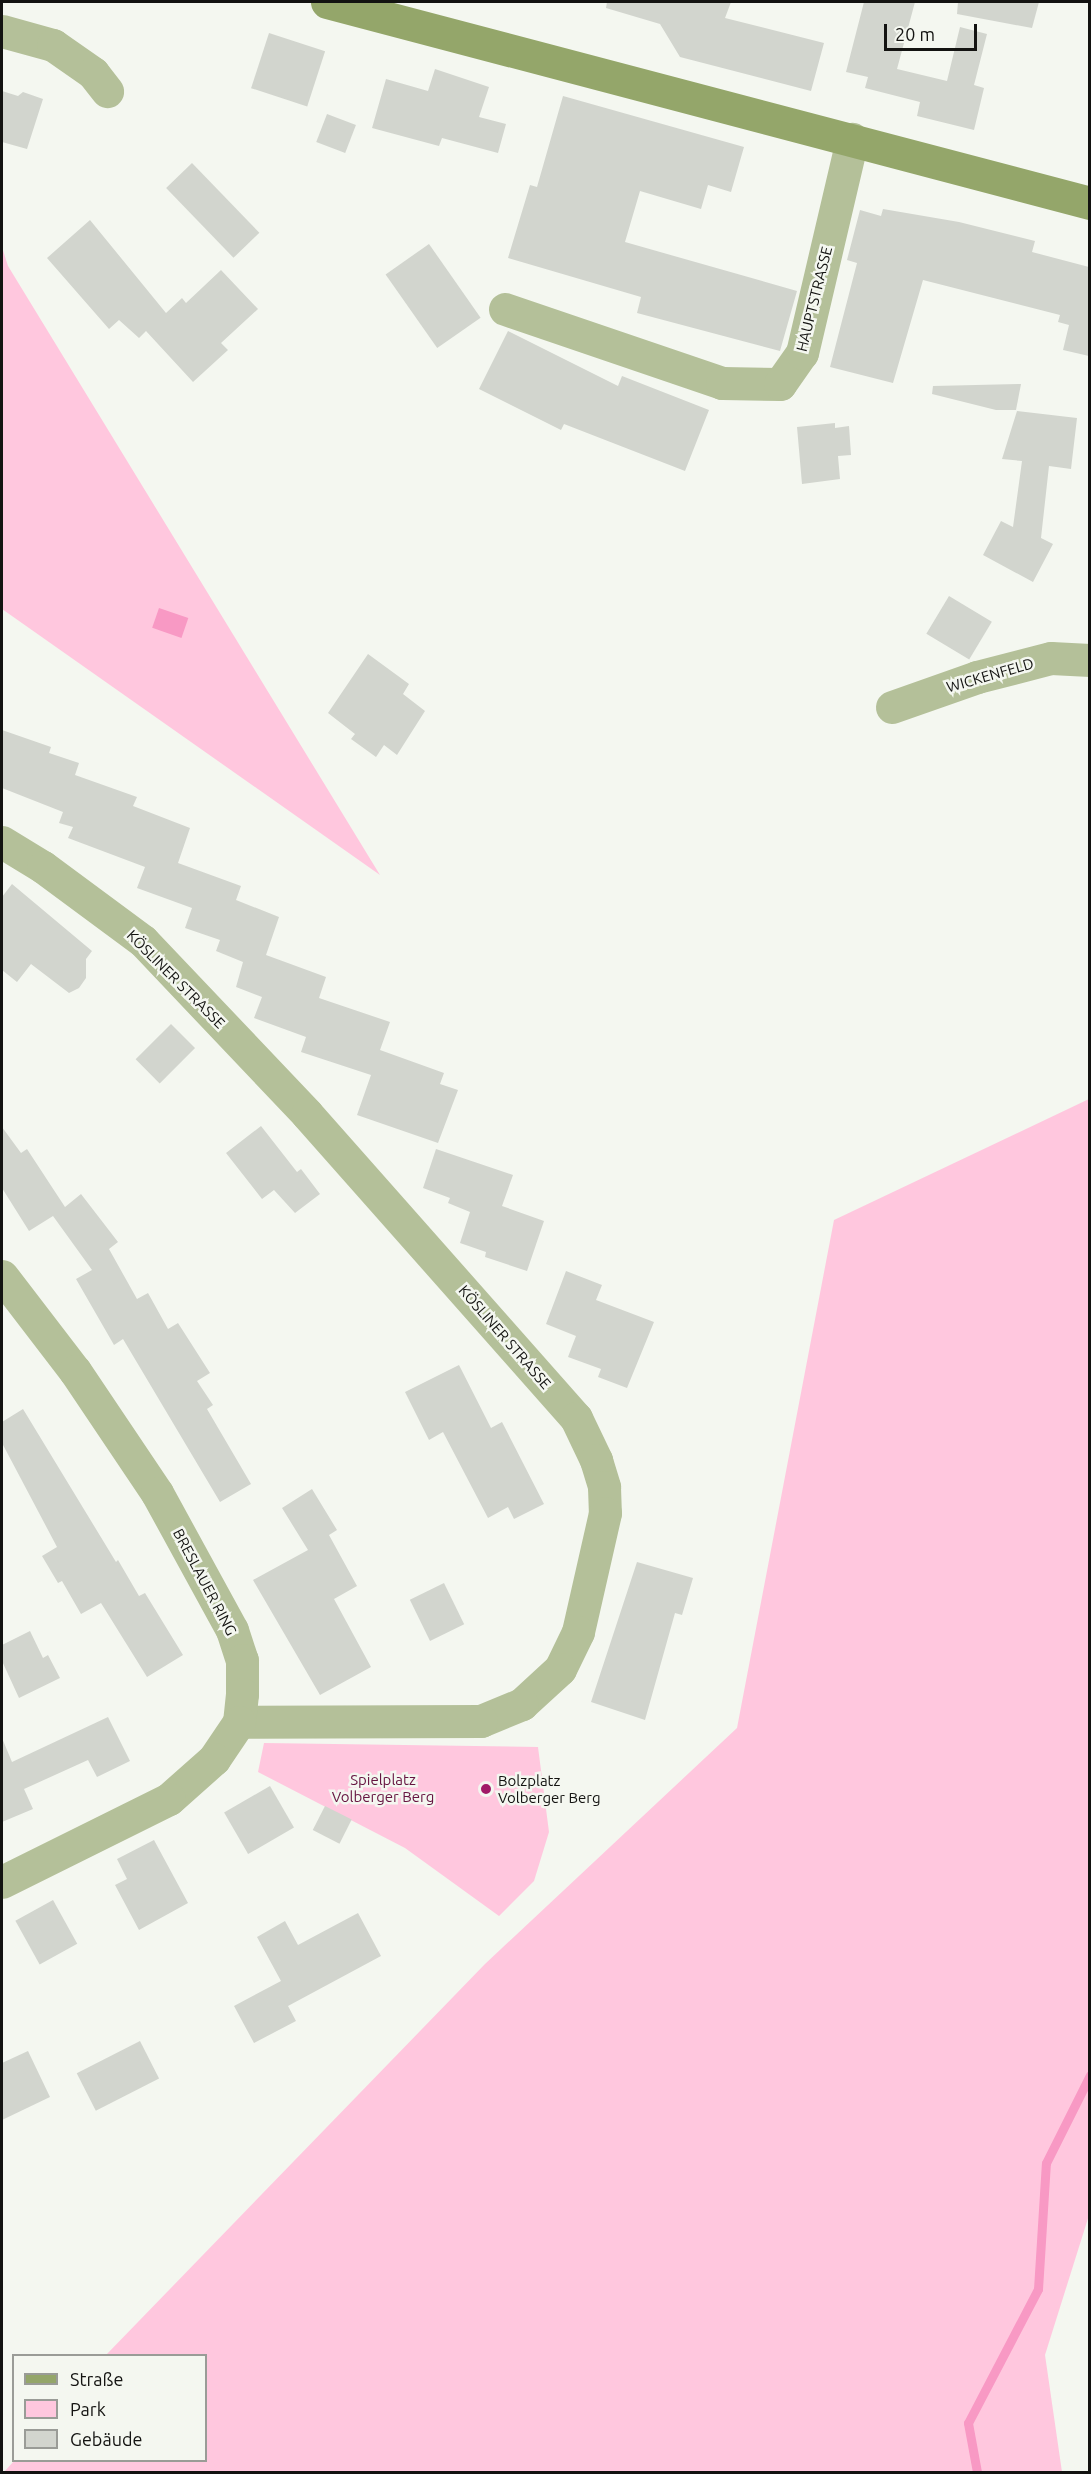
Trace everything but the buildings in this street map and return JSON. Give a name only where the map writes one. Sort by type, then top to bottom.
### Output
[{"type":"main road","points":[[327,2],[1089,203]]},
{"type":"street","points":[[2,31],[53,45],[93,73],[108,91]]},
{"type":"street","name":"HAUPTSTRASSE","points":[[505,309],[722,383],[780,384],[802,353],[852,139]]},
{"type":"street","name":"WICKENFELD","points":[[892,707],[977,677],[1051,658],[1089,660]]},
{"type":"street","name":"KÖSLINER STRASSE","points":[[2,842],[51,872],[143,941],[307,1114],[576,1418],[596,1460],[604,1487],[605,1513],[578,1632],[560,1669],[522,1704],[481,1721],[239,1722]]},
{"type":"street","name":"BRESLAUER RING","points":[[2,1276],[34,1315],[114,1428],[211,1588],[232,1630],[242,1660],[239,1722]]},
{"type":"street","points":[[2,1882],[169,1799],[214,1759],[239,1722]]},
{"type":"green space","points":[[2,247],[8,266],[380,875],[2,609]]},
{"type":"green space","points":[[1089,1099],[1090,2212],[1045,2355],[1062,2472],[4,2472],[13,2462],[207,2462],[207,2354],[107,2354],[485,1964],[737,1728],[834,1220]]},
{"type":"green space","name":"Spielplatz Volberger Berg","points":[[264,1743],[538,1747],[549,1832],[534,1881],[499,1916],[405,1848],[258,1772]]},
{"type":"shaded area","points":[[159,608],[188,618],[181,638],[152,628]]},
{"type":"waterway","points":[[977,2472],[968,2423],[1038,2289],[1046,2163],[1090,2075]]},
{"type":"place","name":"Bolzplatz Volberger Berg","points":[[486,1789]]}]
